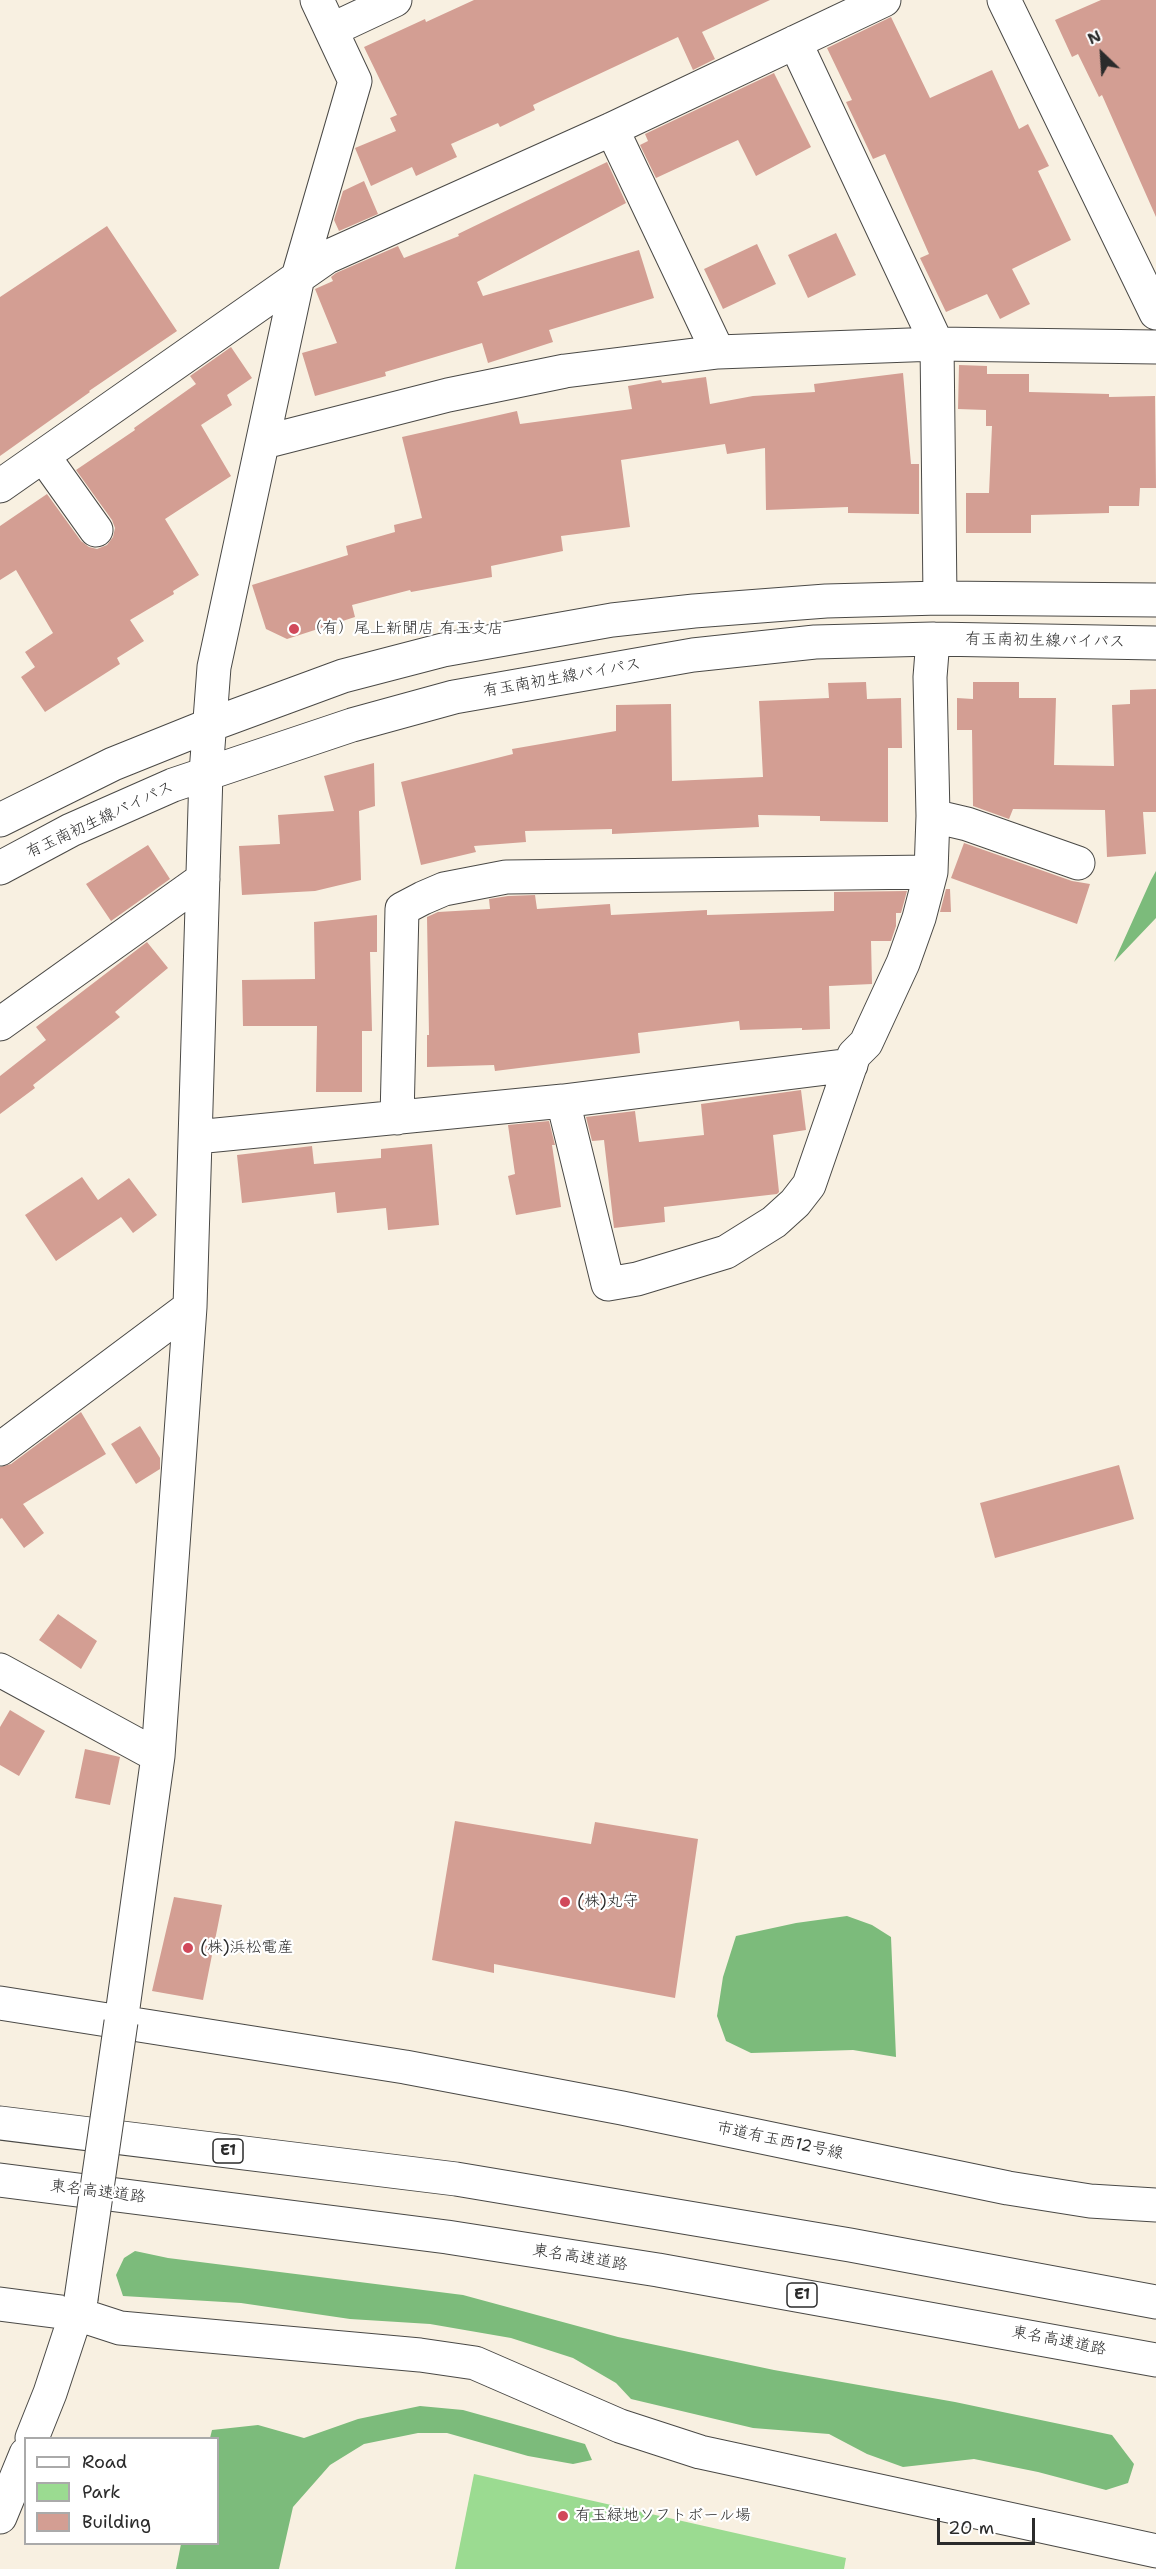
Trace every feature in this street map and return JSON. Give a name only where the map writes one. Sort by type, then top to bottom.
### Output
[{"type":"main road","points":[[33,2437],[79,2307],[158,1756],[190,1307],[206,773],[214,667],[225,605],[264,442],[298,277],[355,81],[317,0]]},
{"type":"main road","points":[[331,30],[395,0]]},
{"type":"main road","points":[[0,486],[316,264],[345,248],[612,129],[884,0]]},
{"type":"main road","points":[[1004,0],[1156,313]]},
{"type":"main road","points":[[795,42],[936,344],[940,598]]},
{"type":"main road","points":[[612,129],[718,352]]},
{"type":"main road","points":[[264,442],[448,395],[554,374],[718,352],[936,344],[1156,347]]},
{"type":"main road","points":[[44,457],[96,530]]},
{"type":"main road","points":[[0,820],[113,764],[210,725],[343,676],[443,650],[612,620],[826,601],[940,598],[1156,600]]},
{"type":"main road","points":[[563,1101],[608,1284],[637,1280],[726,1252],[774,1222],[795,1203],[809,1185],[854,1055],[866,1043],[903,963],[919,918],[931,872],[933,816],[930,677],[933,639]]},
{"type":"main road","name":"有玉南初生線バイパス","points":[[0,868],[71,830],[144,796],[351,725],[454,697],[693,655],[815,642],[933,639],[1156,644]]},
{"type":"main road","points":[[933,816],[967,824],[1078,863]]},
{"type":"main road","points":[[397,1118],[402,909],[423,898],[444,889],[506,876],[931,872]]},
{"type":"main road","points":[[0,1024],[203,879]]},
{"type":"main road","points":[[196,1137],[563,1101],[851,1065]]},
{"type":"main road","points":[[0,1449],[190,1307]]},
{"type":"main road","points":[[0,1670],[158,1756]]},
{"type":"main road","name":"市道有玉西12号線","points":[[0,2003],[405,2067],[622,2108],[1008,2188],[1090,2201],[1156,2205]]},
{"type":"main road","name":"E1","points":[[0,2122],[456,2179],[803,2237],[1156,2302]]},
{"type":"main road","name":"東名高速道路","points":[[0,2180],[447,2237],[670,2272],[1156,2360]]},
{"type":"main road","points":[[1067,2284],[1156,2296]]},
{"type":"main road","points":[[0,2304],[79,2307],[120,2328],[410,2354],[475,2363],[620,2426],[700,2452],[1156,2551]]},
{"type":"main road","points":[[1056,2341],[1156,2372]]},
{"type":"main road","points":[[0,2517],[24,2459]]},
{"type":"green space","points":[[1156,871],[1156,918],[1114,962],[1151,880]]},
{"type":"green space","points":[[847,1916],[872,1925],[891,1937],[896,2057],[853,2050],[751,2053],[726,2041],[717,2016],[723,1977],[736,1936],[796,1923]]},
{"type":"green space","points":[[135,2251],[168,2258],[463,2295],[618,2337],[774,2370],[955,2402],[1112,2435],[1134,2464],[1128,2483],[1106,2490],[1038,2472],[974,2459],[903,2467],[867,2454],[829,2434],[753,2428],[631,2399],[616,2383],[573,2358],[511,2338],[430,2324],[350,2319],[241,2303],[123,2296],[116,2275],[124,2258]]},
{"type":"green space","points":[[420,2406],[463,2410],[585,2444],[592,2460],[573,2464],[528,2456],[447,2433],[418,2433],[364,2444],[330,2465],[293,2507],[279,2569],[176,2569],[181,2545],[219,2545],[219,2437],[210,2437],[212,2430],[258,2425],[304,2438],[358,2419]]},
{"type":"green space","name":"有玉緑地ソフトボール場","points":[[474,2474],[846,2558],[844,2569],[455,2569]]},
{"type":"building","points":[[474,0],[770,0],[702,32],[715,59],[693,70],[678,37],[533,105],[535,110],[500,127],[498,123],[451,144],[457,157],[416,176],[412,167],[371,186],[355,148],[396,131],[390,118],[397,115],[364,47]]},
{"type":"building","points":[[1101,0],[1156,0],[1156,217],[1102,95],[1099,97],[1078,54],[1072,57],[1055,20]]},
{"type":"building","points":[[891,17],[930,98],[992,70],[1019,129],[1028,124],[1049,166],[1038,171],[1071,240],[1012,269],[1030,304],[1000,319],[987,294],[946,312],[920,258],[929,254],[885,154],[873,159],[846,102],[852,100],[827,48]]},
{"type":"building","points":[[774,73],[811,147],[756,176],[738,140],[656,178],[640,145],[648,141],[645,134]]},
{"type":"building","points":[[607,162],[626,203],[477,282],[483,296],[639,250],[654,298],[549,330],[553,342],[488,363],[482,343],[385,372],[386,376],[315,396],[302,353],[337,343],[315,289],[333,281],[331,277],[336,273],[398,246],[404,258],[459,236],[458,234]]},
{"type":"building","points":[[364,181],[378,214],[339,231],[334,220],[343,191]]},
{"type":"building","points":[[107,226],[177,331],[0,456],[0,297]]},
{"type":"building","points":[[836,233],[856,275],[808,298],[788,255]]},
{"type":"building","points":[[757,244],[776,284],[723,309],[704,269]]},
{"type":"building","points":[[231,347],[252,378],[227,395],[232,405],[201,425],[231,476],[165,519],[199,575],[173,591],[174,594],[130,620],[144,641],[117,658],[120,664],[45,712],[21,677],[35,667],[25,652],[53,633],[16,570],[0,580],[0,526],[47,494],[81,541],[97,549],[107,545],[113,537],[115,528],[112,520],[76,470],[135,430],[134,428],[196,384],[190,376]]},
{"type":"building","points":[[959,365],[987,366],[987,374],[1029,374],[1029,392],[1109,394],[1109,397],[1155,396],[1156,488],[1140,488],[1139,506],[1109,506],[1109,513],[1031,515],[1031,533],[966,533],[966,493],[989,493],[992,426],[986,426],[986,410],[958,409]]},
{"type":"building","points":[[903,373],[911,464],[919,464],[919,514],[848,513],[848,507],[766,510],[765,448],[727,454],[725,444],[621,460],[630,527],[561,536],[563,551],[491,566],[492,577],[411,592],[410,590],[352,605],[355,617],[287,639],[266,629],[252,585],[348,555],[346,546],[395,532],[394,525],[422,518],[402,437],[517,411],[520,424],[632,409],[628,386],[661,380],[662,383],[706,377],[710,404],[753,396],[815,392],[814,384]]},
{"type":"building","points":[[866,682],[867,699],[901,698],[902,748],[888,748],[888,822],[820,821],[820,816],[758,815],[759,827],[612,834],[612,829],[525,831],[526,842],[474,846],[476,852],[421,865],[401,782],[513,754],[512,749],[616,731],[616,705],[671,704],[672,781],[763,777],[759,701],[829,698],[828,683]]},
{"type":"building","points":[[973,682],[1019,682],[1019,698],[1056,698],[1054,765],[1114,766],[1112,705],[1130,704],[1130,690],[1156,689],[1156,812],[1143,812],[1146,854],[1107,857],[1105,810],[1013,809],[1009,819],[973,806],[972,730],[957,730],[957,698],[973,699]]},
{"type":"building","points":[[374,763],[375,806],[359,811],[361,880],[315,891],[242,895],[239,846],[280,844],[278,815],[334,811],[324,776]]},
{"type":"building","points":[[964,843],[1072,881],[1090,884],[1077,924],[951,878]]},
{"type":"building","points":[[148,845],[170,879],[111,921],[86,884]]},
{"type":"building","points":[[946,889],[950,889],[951,912],[940,912]]},
{"type":"building","points":[[907,891],[901,913],[896,913],[896,926],[891,941],[871,941],[872,984],[829,986],[830,1029],[740,1030],[739,1021],[638,1033],[640,1053],[495,1071],[494,1065],[427,1067],[427,1035],[429,1035],[427,917],[438,912],[490,909],[489,899],[535,895],[537,909],[610,904],[611,915],[707,910],[707,915],[834,911],[834,892]]},
{"type":"building","points":[[377,915],[377,952],[370,952],[372,1031],[362,1031],[362,1092],[316,1092],[317,1026],[243,1026],[242,980],[315,979],[314,922]]},
{"type":"building","points":[[147,942],[168,968],[115,1012],[120,1017],[33,1085],[35,1088],[0,1114],[0,1076],[46,1040],[36,1027]]},
{"type":"building","points":[[801,1090],[806,1130],[773,1135],[779,1192],[777,1194],[664,1207],[665,1222],[614,1228],[604,1140],[592,1141],[586,1117],[635,1111],[639,1142],[704,1135],[701,1104]]},
{"type":"building","points":[[549,1121],[555,1145],[552,1145],[561,1207],[516,1215],[508,1176],[515,1174],[508,1125]]},
{"type":"building","points":[[432,1144],[439,1225],[388,1230],[386,1208],[337,1213],[335,1192],[242,1203],[237,1155],[312,1146],[314,1164],[381,1158],[381,1149]]},
{"type":"building","points":[[82,1177],[98,1200],[129,1178],[157,1215],[133,1233],[121,1217],[56,1261],[25,1215]]},
{"type":"building","points":[[81,1412],[106,1454],[23,1504],[44,1533],[24,1548],[2,1518],[0,1519],[0,1467],[11,1464]]},
{"type":"building","points":[[140,1426],[160,1458],[160,1469],[136,1484],[111,1444]]},
{"type":"building","points":[[1119,1465],[1134,1519],[995,1558],[980,1503]]},
{"type":"building","points":[[58,1614],[97,1641],[81,1669],[39,1640]]},
{"type":"building","points":[[10,1710],[45,1731],[19,1776],[0,1765],[0,1727]]},
{"type":"building","points":[[85,1749],[120,1757],[110,1805],[75,1798]]},
{"type":"building","name":"(株)丸守","points":[[455,1821],[591,1844],[595,1822],[698,1839],[675,1998],[494,1964],[494,1973],[432,1960]]},
{"type":"building","name":"(株)浜松電産","points":[[174,1897],[222,1905],[203,2000],[152,1991]]},
{"type":"place","name":"（有）尾上新聞店 有玉支店","points":[[294,629]]},
{"type":"place","name":"(株)丸守","points":[[565,1902]]},
{"type":"place","name":"(株)浜松電産","points":[[188,1948]]},
{"type":"place","name":"有玉緑地ソフトボール場","points":[[563,2516]]}]
